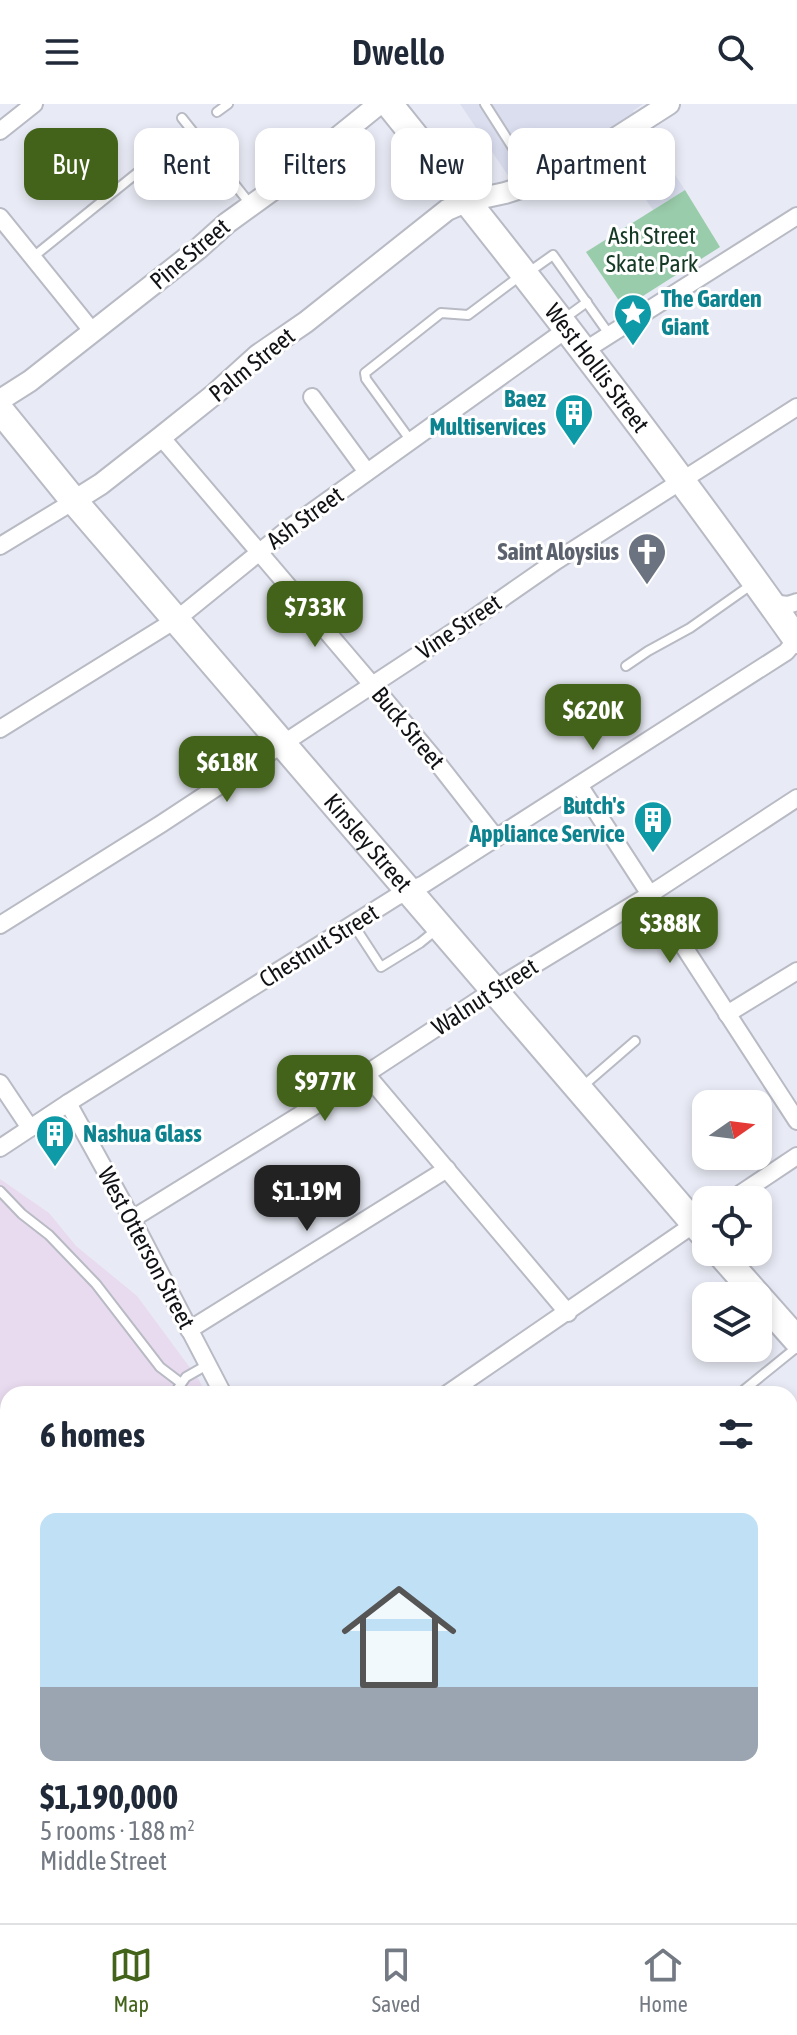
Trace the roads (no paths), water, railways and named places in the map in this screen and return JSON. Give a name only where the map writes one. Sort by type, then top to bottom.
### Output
[{"type":"main road","name":"West Hollis Street","points":[[389,104],[584,351],[755,582],[784,603],[797,639]]},
{"type":"main road","name":"Kinsley Street","points":[[0,410],[74,501],[579,1089],[692,1215]]},
{"type":"main road","points":[[731,1266],[797,1340]]},
{"type":"street","points":[[0,131],[34,104]]},
{"type":"street","name":"Pine Street","points":[[0,400],[93,332],[379,104]]},
{"type":"street","name":"Palm Street","points":[[632,128],[669,104]]},
{"type":"street","name":"Palm Street","points":[[0,546],[94,489],[226,385],[258,355],[306,322],[447,210],[468,201],[508,192]]},
{"type":"street","points":[[490,230],[493,208],[505,193]]},
{"type":"street","points":[[584,351],[797,216]]},
{"type":"street","points":[[0,217],[93,332]]},
{"type":"street","name":"Ash Street","points":[[0,729],[177,619],[258,553],[564,325]]},
{"type":"street","points":[[312,397],[367,472]]},
{"type":"street","name":"Vine Street","points":[[0,925],[148,832],[556,561],[797,407]]},
{"type":"street","name":"Buck Street","points":[[161,437],[432,756],[496,838]]},
{"type":"street","name":"Chestnut Street","points":[[0,1148],[353,924],[424,884],[786,652],[797,639]]},
{"type":"street","points":[[579,785],[797,1121]]},
{"type":"street","name":"Walnut Street","points":[[132,1219],[649,895],[797,798]]},
{"type":"street","points":[[727,1014],[797,971]]},
{"type":"street","points":[[366,1074],[568,1313]]},
{"type":"street","points":[[0,1083],[30,1128]]},
{"type":"street","name":"West Otterson Street","points":[[68,1103],[219,1386]]},
{"type":"street","points":[[752,1186],[797,1156]]},
{"type":"street","points":[[189,1330],[447,1169]]},
{"type":"street","points":[[459,1386],[692,1232]]},
{"type":"lane","points":[[217,112],[228,104]]},
{"type":"lane","points":[[485,104],[508,140]]},
{"type":"lane","points":[[182,118],[252,205]]},
{"type":"lane","points":[[33,258],[134,176]]},
{"type":"lane","points":[[411,441],[366,379],[365,373],[441,313],[468,315],[553,255],[609,334]]},
{"type":"lane","points":[[564,325],[587,302]]},
{"type":"lane","points":[[626,666],[690,628],[755,582]]},
{"type":"lane","points":[[353,924],[381,967],[420,943],[440,926]]},
{"type":"lane","points":[[579,1089],[635,1041]]},
{"type":"lane","points":[[0,1191],[22,1214],[49,1235],[96,1284],[160,1367],[181,1383]]},
{"type":"lane","points":[[749,1386],[797,1347]]},
{"type":"lane","points":[[179,1386],[186,1377],[207,1365]]},
{"type":"place","name":"The Garden Giant","points":[[633,347]]},
{"type":"place","name":"Baez Multiservices","points":[[574,447]]},
{"type":"place","name":"Saint Aloysius","points":[[647,586]]},
{"type":"place","name":"Butch's Appliance Service","points":[[653,854]]},
{"type":"place","name":"Nashua Glass","points":[[55,1168]]},
{"type":"park label","name":"Ash Street Skate Park","points":[[652,250]]}]
